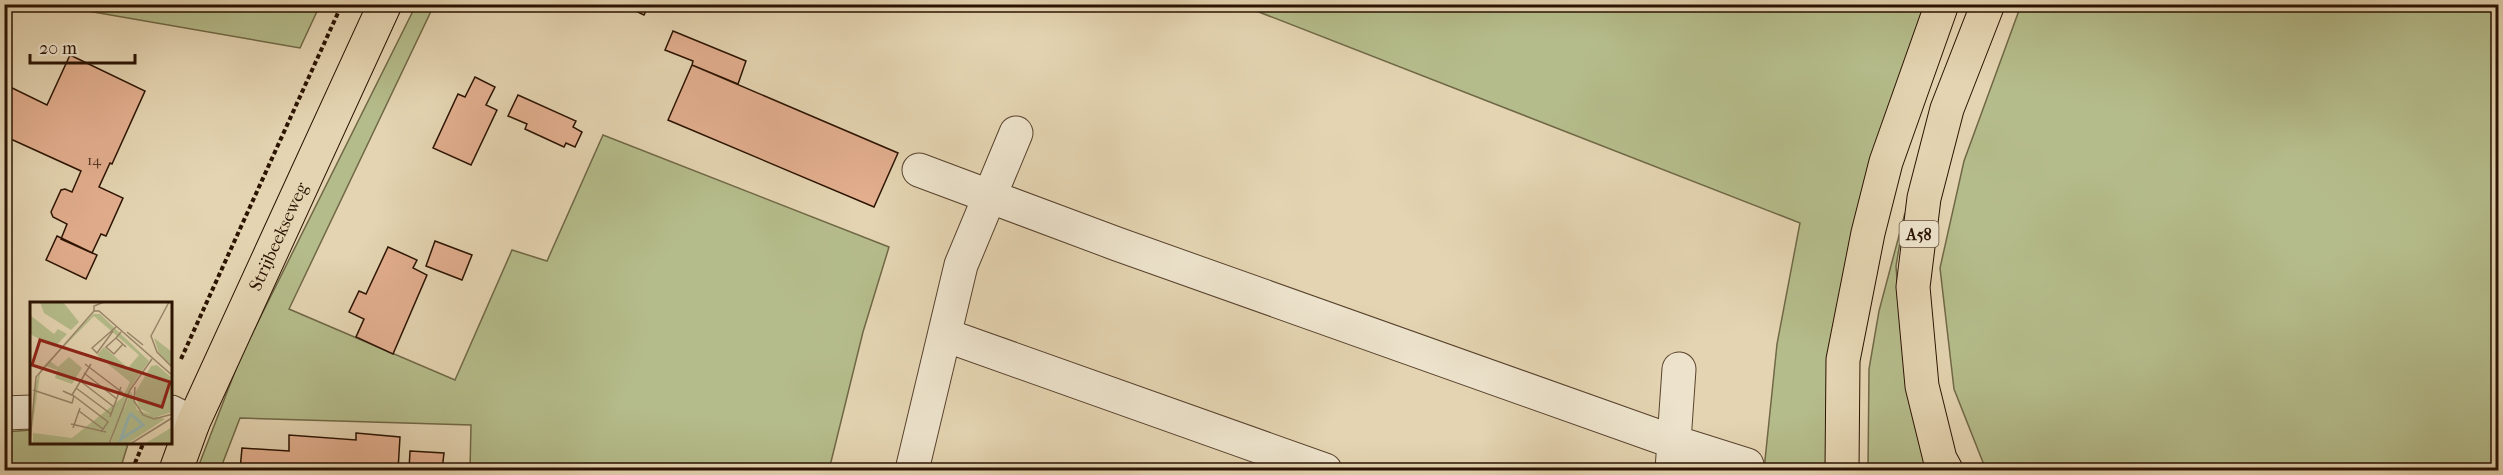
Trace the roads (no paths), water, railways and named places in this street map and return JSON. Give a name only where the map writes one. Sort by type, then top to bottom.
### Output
[{"type":"main road","name":"Strijbeekseweg","points":[[176,471],[182,418],[385,4]]},
{"type":"main road","points":[[1842,471],[1843,360],[1868,233],[1886,162],[1942,4]]},
{"type":"main road","name":"A58","points":[[1946,471],[1940,459],[1922,386],[1913,287],[1924,198],[1935,153],[1947,109],[1988,4]]},
{"type":"street","points":[[912,471],[962,265],[1016,133]]},
{"type":"street","points":[[919,170],[1673,456],[1748,465]]},
{"type":"street","points":[[945,335],[1325,471]]},
{"type":"street","points":[[1673,456],[1679,369]]},
{"type":"street","points":[[4,413],[30,412]]}]
